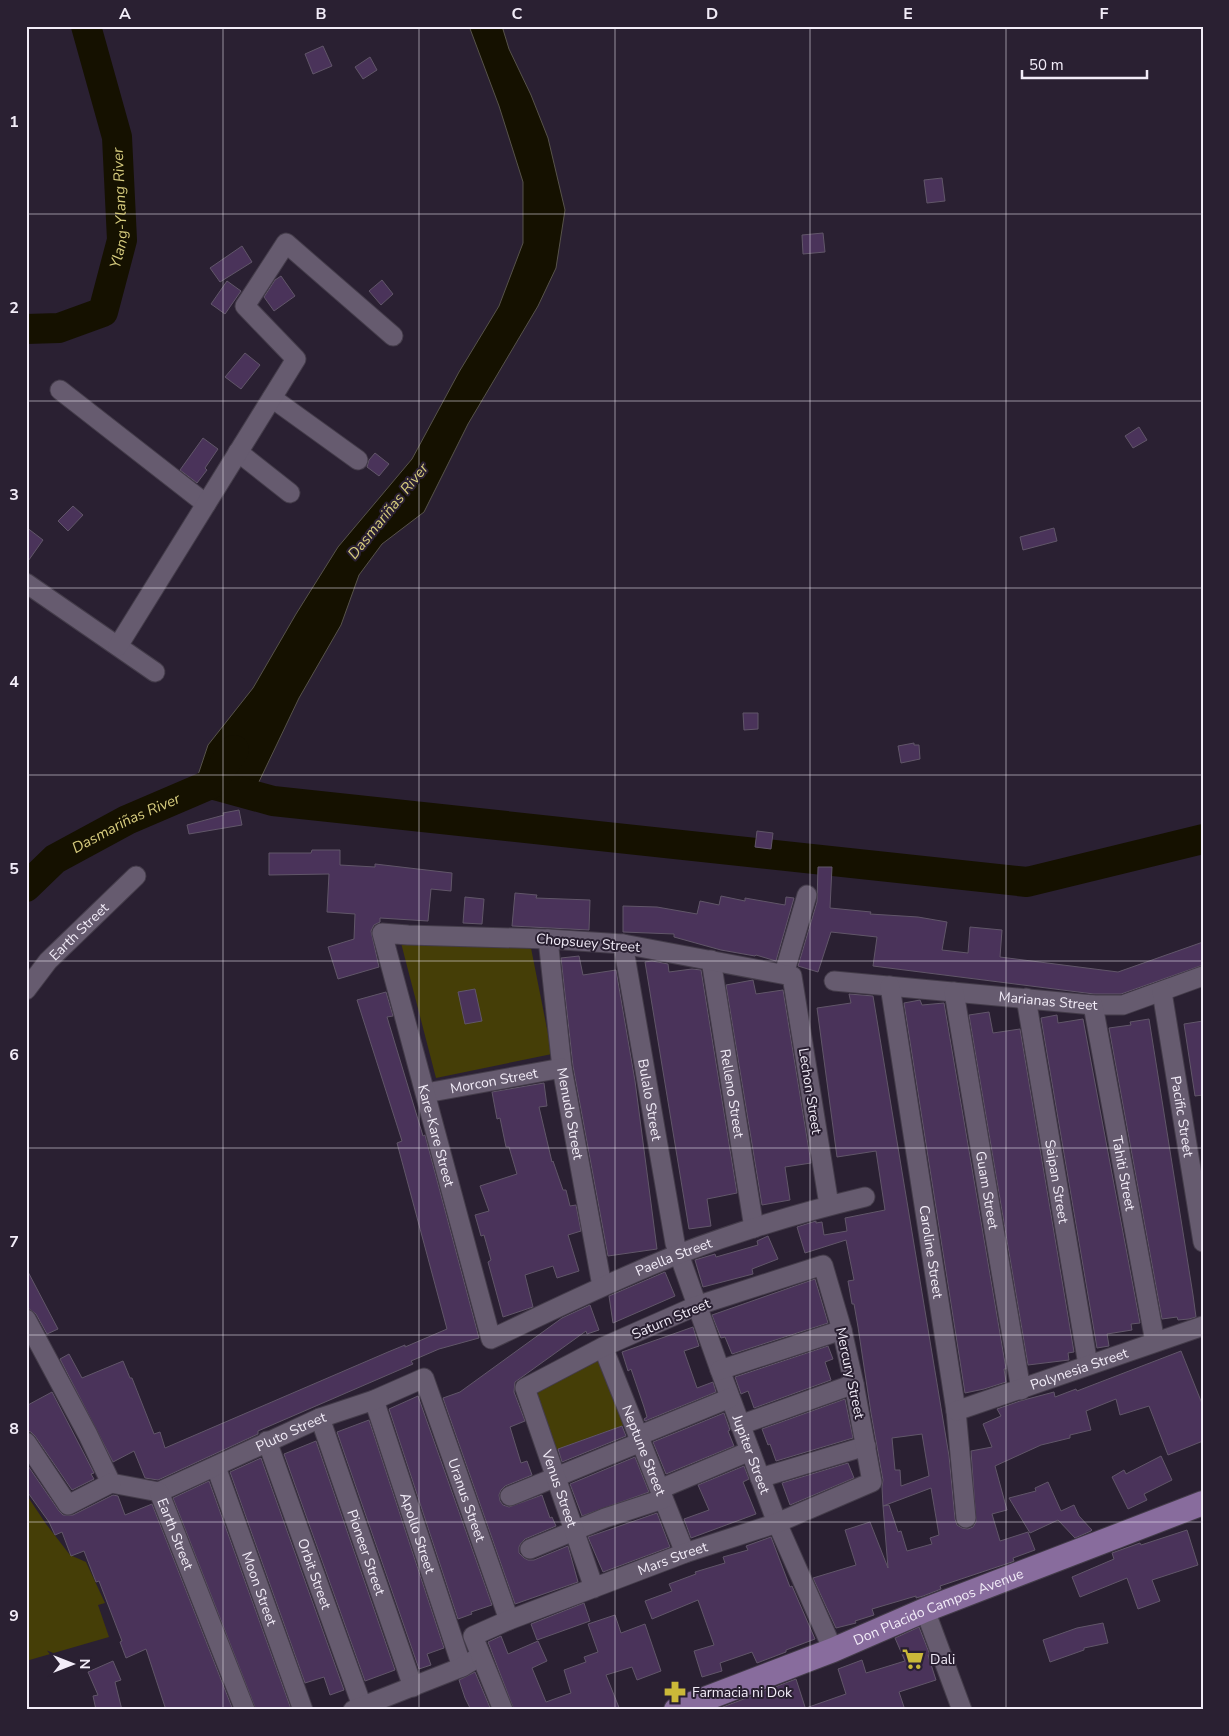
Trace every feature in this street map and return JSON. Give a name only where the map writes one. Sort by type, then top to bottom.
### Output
[{"type":"main road","name":"Don Placido Campos Avenue","points":[[676,1710],[833,1650],[925,1610],[1203,1503]]},
{"type":"street","points":[[118,646],[296,359],[245,306],[286,243],[393,336]]},
{"type":"street","points":[[60,390],[206,504]]},
{"type":"street","points":[[272,398],[358,460]]},
{"type":"street","points":[[238,452],[290,493]]},
{"type":"street","points":[[28,587],[155,672]]},
{"type":"street","name":"Earth Street","points":[[26,990],[48,961],[136,876]]},
{"type":"street","points":[[788,975],[807,895]]},
{"type":"street","name":"Chopsuey Street","points":[[382,933],[408,936],[548,939],[623,944],[788,975]]},
{"type":"street","name":"Kare-Kare Street","points":[[382,933],[491,1339]]},
{"type":"street","name":"Menudo Street","points":[[548,939],[562,1068],[602,1286]]},
{"type":"street","name":"Bulalo Street","points":[[623,944],[678,1254]]},
{"type":"street","name":"Relleno Street","points":[[711,960],[754,1228]]},
{"type":"street","name":"Lechon Street","points":[[788,975],[829,1205]]},
{"type":"street","name":"Marianas Street","points":[[834,981],[1093,1005],[1123,1004],[1162,992],[1203,976]]},
{"type":"street","name":"Caroline Street","points":[[890,986],[956,1411],[966,1518]]},
{"type":"street","name":"Guam Street","points":[[954,992],[1021,1390]]},
{"type":"street","name":"Pacific Street","points":[[1162,992],[1203,1242]]},
{"type":"street","name":"Saipan Street","points":[[1026,998],[1088,1365]]},
{"type":"street","name":"Tahiti Street","points":[[1093,1005],[1155,1342]]},
{"type":"street","name":"Morcon Street","points":[[426,1093],[562,1068]]},
{"type":"street","name":"Paella Street","points":[[491,1339],[602,1286],[678,1254],[829,1205],[865,1197]]},
{"type":"street","name":"Jupiter Street","points":[[678,1254],[777,1523],[833,1650]]},
{"type":"street","name":"Saturn Street","points":[[525,1388],[603,1347],[696,1306],[823,1264]]},
{"type":"street","name":"Mercury Street","points":[[823,1264],[842,1330],[872,1482]]},
{"type":"street","points":[[26,1442],[68,1505],[111,1483],[88,1435],[27,1323]]},
{"type":"street","name":"Polynesia Street","points":[[956,1411],[1203,1326]]},
{"type":"street","points":[[720,1370],[842,1330]]},
{"type":"street","name":"Neptune Street","points":[[603,1347],[685,1553]]},
{"type":"street","name":"Pluto Street","points":[[159,1492],[320,1418],[374,1400],[424,1378]]},
{"type":"street","name":"Uranus Street","points":[[424,1378],[509,1620]]},
{"type":"street","points":[[740,1425],[854,1384]]},
{"type":"street","name":"Venus Street","points":[[525,1388],[594,1588]]},
{"type":"street","points":[[510,1496],[730,1398]]},
{"type":"street","name":"Apollo Street","points":[[374,1400],[462,1667]]},
{"type":"street","name":"Pioneer Street","points":[[320,1418],[413,1686]]},
{"type":"street","name":"Orbit Street","points":[[267,1441],[357,1708]]},
{"type":"street","points":[[760,1478],[866,1446]]},
{"type":"street","points":[[530,1549],[661,1494],[750,1451]]},
{"type":"street","name":"Moon Street","points":[[216,1467],[303,1710]]},
{"type":"street","name":"Mars Street","points":[[481,1655],[473,1636],[509,1620],[685,1553],[777,1523],[872,1482]]},
{"type":"street","name":"Earth Street","points":[[111,1483],[159,1492],[245,1710]]},
{"type":"street","points":[[925,1610],[962,1710]]},
{"type":"street","points":[[357,1708],[462,1667],[481,1655],[503,1710]]},
{"type":"shaded area","points":[[400,939],[530,943],[552,1054],[436,1078]]},
{"type":"shaded area","points":[[603,1354],[630,1423],[555,1450],[533,1392]]},
{"type":"shaded area","points":[[26,1494],[70,1555],[86,1562],[105,1603],[98,1605],[109,1637],[26,1661]]},
{"type":"water","points":[[469,26],[502,26],[509,49],[531,95],[548,138],[565,210],[556,268],[538,306],[468,424],[424,512],[382,544],[359,575],[341,625],[299,698],[256,788],[196,781],[208,745],[253,688],[338,547],[412,459],[459,372],[499,306],[523,243],[523,182],[499,106]]},
{"type":"building","points":[[323,46],[332,66],[313,74],[305,54]]},
{"type":"building","points":[[370,57],[377,70],[363,79],[355,67]]},
{"type":"building","points":[[942,178],[945,201],[927,203],[924,180]]},
{"type":"building","points":[[823,233],[825,252],[803,254],[802,235]]},
{"type":"building","points":[[242,246],[252,262],[220,282],[210,268]]},
{"type":"building","points":[[281,276],[295,296],[274,311],[264,297],[275,280]]},
{"type":"building","points":[[382,280],[393,294],[381,305],[369,291]]},
{"type":"building","points":[[227,281],[241,291],[225,314],[211,304]]},
{"type":"building","points":[[245,353],[260,365],[241,389],[225,377]]},
{"type":"building","points":[[1139,427],[1147,440],[1133,448],[1125,436]]},
{"type":"building","points":[[203,438],[218,449],[205,468],[207,470],[197,483],[180,470]]},
{"type":"building","points":[[375,453],[389,464],[379,476],[367,467],[369,460]]},
{"type":"building","points":[[73,506],[83,515],[68,531],[58,521]]},
{"type":"building","points":[[26,527],[43,540],[26,564]]},
{"type":"building","points":[[1054,528],[1057,541],[1023,550],[1020,537]]},
{"type":"building","points":[[743,713],[758,713],[758,729],[744,730]]},
{"type":"building","points":[[914,743],[914,745],[919,745],[920,759],[901,763],[898,746]]},
{"type":"building","points":[[239,810],[242,825],[189,834],[187,825],[224,815],[223,813]]},
{"type":"building","points":[[757,831],[773,833],[771,849],[755,847]]},
{"type":"building","points":[[312,850],[340,850],[340,865],[375,867],[375,864],[452,873],[451,891],[431,889],[428,921],[380,918],[380,922],[374,925],[371,931],[379,967],[338,979],[328,947],[354,939],[355,914],[327,912],[329,874],[269,875],[269,853],[311,853]]},
{"type":"building","points":[[818,867],[832,867],[830,908],[871,912],[870,914],[918,917],[947,922],[942,950],[968,953],[970,927],[1002,930],[1000,957],[1118,972],[1203,942],[1203,965],[1121,994],[1094,994],[873,966],[877,937],[831,932],[818,972],[798,966],[817,902]]},
{"type":"building","points":[[515,893],[537,895],[536,898],[590,900],[589,930],[512,926]]},
{"type":"building","points":[[721,896],[745,901],[745,898],[785,905],[786,897],[794,898],[776,961],[756,955],[721,950],[674,937],[674,934],[623,932],[623,906],[657,907],[697,914],[700,901],[719,905]]},
{"type":"building","points":[[465,897],[484,899],[482,924],[463,923]]},
{"type":"building","points":[[579,956],[583,975],[616,970],[635,1081],[657,1249],[608,1256],[573,1066],[561,958]]},
{"type":"building","points":[[652,961],[668,964],[669,972],[692,969],[701,970],[737,1193],[707,1199],[711,1226],[689,1229],[645,962]]},
{"type":"building","points":[[753,980],[756,994],[783,990],[811,1163],[785,1167],[790,1200],[762,1205],[726,985]]},
{"type":"building","points":[[475,989],[482,1021],[465,1024],[458,992]]},
{"type":"building","points":[[386,992],[393,1016],[387,1017],[423,1136],[425,1135],[479,1338],[439,1349],[411,1361],[413,1364],[258,1431],[258,1434],[158,1480],[145,1478],[134,1451],[113,1462],[60,1359],[69,1354],[82,1378],[123,1361],[130,1378],[132,1378],[154,1434],[160,1432],[165,1448],[388,1352],[405,1345],[405,1347],[447,1329],[397,1143],[402,1141],[357,1000]]},
{"type":"building","points":[[849,994],[873,996],[949,1456],[957,1525],[968,1529],[973,1527],[976,1522],[971,1451],[992,1447],[983,1424],[1001,1416],[997,1409],[1020,1401],[1054,1392],[1055,1397],[1076,1389],[1077,1391],[1181,1351],[1203,1406],[1203,1441],[1168,1455],[1149,1406],[1120,1415],[1116,1399],[1086,1411],[1091,1430],[1070,1435],[1070,1438],[1041,1445],[995,1466],[1007,1510],[992,1514],[1000,1541],[1028,1532],[1035,1550],[1013,1558],[1014,1561],[1012,1562],[940,1586],[941,1589],[923,1596],[916,1598],[916,1596],[872,1609],[874,1615],[855,1621],[856,1623],[836,1628],[813,1578],[856,1565],[845,1530],[870,1522],[888,1568],[883,1506],[883,1480],[854,1304],[852,1304],[848,1281],[854,1280],[846,1240],[805,1253],[797,1227],[816,1221],[816,1223],[822,1222],[824,1235],[847,1231],[845,1218],[885,1210],[876,1151],[837,1157],[817,1008],[851,1003]],"holes":[[[922,1434],[929,1476],[901,1486],[900,1470],[895,1470],[892,1438]],[[931,1488],[939,1535],[930,1538],[932,1544],[907,1551],[901,1531],[898,1532],[889,1505],[883,1506]]]},
{"type":"building","points":[[920,1000],[922,1005],[944,1003],[1006,1369],[1004,1369],[1006,1382],[965,1393],[904,1003]]},
{"type":"building","points":[[989,1012],[993,1033],[1020,1029],[1074,1352],[1068,1353],[1069,1360],[1028,1365],[969,1015]]},
{"type":"building","points":[[1057,1015],[1058,1023],[1083,1019],[1140,1323],[1131,1324],[1132,1330],[1107,1334],[1109,1346],[1097,1348],[1041,1018]]},
{"type":"building","points":[[1149,1019],[1196,1317],[1189,1319],[1178,1320],[1177,1317],[1162,1319],[1109,1028],[1131,1025],[1130,1022]]},
{"type":"building","points":[[1203,1021],[1203,1095],[1195,1096],[1184,1024]]},
{"type":"building","points":[[544,1083],[547,1106],[539,1107],[552,1162],[563,1190],[566,1190],[570,1206],[576,1205],[581,1231],[568,1235],[579,1271],[557,1278],[553,1266],[525,1275],[533,1307],[503,1317],[488,1262],[491,1260],[484,1235],[481,1236],[475,1215],[489,1211],[480,1186],[517,1174],[509,1147],[506,1147],[500,1118],[497,1119],[492,1092]]},
{"type":"building","points":[[768,1236],[778,1259],[752,1269],[753,1274],[703,1287],[695,1260],[715,1254],[716,1257],[758,1245],[757,1241]]},
{"type":"building","points":[[26,1268],[58,1329],[47,1334],[36,1314],[26,1304]]},
{"type":"building","points":[[665,1272],[675,1296],[613,1323],[609,1296]]},
{"type":"building","points":[[815,1279],[828,1323],[732,1354],[725,1337],[721,1338],[712,1315]]},
{"type":"building","points":[[590,1305],[599,1330],[587,1334],[586,1331],[515,1382],[514,1392],[525,1421],[510,1427],[521,1463],[527,1461],[532,1475],[505,1486],[499,1495],[503,1505],[509,1507],[542,1495],[550,1518],[552,1517],[556,1526],[525,1539],[519,1547],[519,1553],[528,1560],[534,1560],[568,1546],[578,1582],[515,1604],[443,1398],[460,1392],[562,1318]]},
{"type":"building","points":[[693,1327],[699,1346],[684,1351],[697,1388],[713,1382],[716,1392],[645,1421],[644,1419],[647,1417],[644,1407],[631,1369],[628,1371],[622,1352]]},
{"type":"building","points":[[828,1346],[833,1359],[825,1362],[831,1380],[754,1408],[748,1391],[741,1394],[735,1377]]},
{"type":"building","points":[[52,1392],[94,1473],[91,1474],[94,1479],[72,1490],[35,1436],[31,1432],[26,1431],[26,1406]]},
{"type":"building","points":[[418,1396],[492,1605],[471,1612],[472,1614],[458,1619],[389,1409]]},
{"type":"building","points":[[845,1399],[853,1438],[776,1461],[762,1429]]},
{"type":"building","points":[[724,1413],[734,1446],[666,1474],[653,1442]]},
{"type":"building","points":[[369,1420],[444,1648],[427,1654],[431,1665],[419,1669],[337,1432]]},
{"type":"building","points":[[622,1426],[626,1436],[562,1462],[558,1449]]},
{"type":"building","points":[[316,1441],[395,1670],[365,1681],[284,1454]]},
{"type":"building","points":[[1161,1456],[1172,1480],[1144,1494],[1147,1500],[1128,1509],[1112,1477],[1124,1470],[1126,1474]]},
{"type":"building","points":[[635,1457],[649,1492],[582,1516],[570,1484]]},
{"type":"building","points":[[261,1458],[344,1690],[330,1695],[324,1677],[305,1683],[230,1472]]},
{"type":"building","points":[[26,1463],[63,1515],[73,1515],[113,1495],[118,1496],[125,1515],[152,1504],[233,1710],[166,1710],[146,1649],[126,1658],[120,1642],[122,1641],[99,1581],[96,1582],[84,1551],[71,1556],[62,1532],[55,1535],[49,1522],[26,1490]]},
{"type":"building","points":[[848,1463],[854,1478],[790,1505],[782,1483]]},
{"type":"building","points":[[744,1466],[749,1479],[743,1482],[756,1514],[691,1538],[684,1519],[709,1510],[698,1485]]},
{"type":"building","points":[[209,1481],[291,1709],[256,1710],[173,1498]]},
{"type":"building","points":[[1048,1482],[1061,1511],[1074,1505],[1079,1516],[1091,1531],[1075,1538],[1058,1520],[1030,1533],[1009,1498],[1036,1491],[1035,1488]]},
{"type":"building","points":[[657,1513],[670,1547],[603,1572],[588,1537]]},
{"type":"building","points":[[1187,1530],[1198,1565],[1152,1580],[1160,1601],[1138,1609],[1127,1578],[1080,1597],[1072,1577],[1114,1559],[1112,1553]]},
{"type":"building","points":[[771,1537],[790,1587],[792,1586],[815,1639],[757,1663],[752,1652],[720,1663],[722,1671],[702,1677],[694,1651],[714,1645],[698,1600],[652,1619],[645,1601],[672,1591],[669,1584],[696,1574],[695,1572],[725,1563],[723,1557],[748,1550],[746,1546]]},
{"type":"building","points":[[584,1603],[590,1621],[537,1640],[531,1624]]},
{"type":"building","points":[[615,1615],[621,1633],[645,1624],[661,1671],[637,1680],[632,1667],[606,1675],[620,1710],[514,1710],[488,1642],[501,1636],[508,1654],[538,1641],[547,1661],[532,1668],[546,1702],[571,1693],[564,1670],[586,1662],[584,1657],[598,1652],[588,1624]]},
{"type":"building","points":[[1103,1623],[1108,1643],[1084,1648],[1084,1650],[1050,1662],[1043,1640],[1077,1628]]},
{"type":"building","points":[[919,1627],[930,1655],[928,1655],[936,1680],[899,1692],[905,1710],[807,1710],[806,1708],[846,1694],[838,1669],[862,1660],[866,1673],[905,1661],[895,1638]]},
{"type":"building","points":[[113,1661],[121,1680],[115,1682],[122,1710],[96,1710],[93,1696],[98,1695],[88,1672]]},
{"type":"building","points":[[475,1672],[491,1710],[471,1710],[465,1698],[459,1680]]},
{"type":"building","points":[[796,1679],[806,1710],[715,1710]]},
{"type":"waterway","name":"Ylang-Ylang River","points":[[26,329],[59,328],[103,312],[122,240],[117,137],[86,26]]},
{"type":"waterway","name":"Dasmariñas River","points":[[26,887],[55,859],[127,820],[211,784],[234,750]]},
{"type":"waterway","points":[[211,784],[273,801],[1027,882],[1203,839]]},
{"type":"place","name":"Dali","points":[[913,1659]]},
{"type":"place","name":"Farmacia ni Dok","points":[[675,1692]]}]
